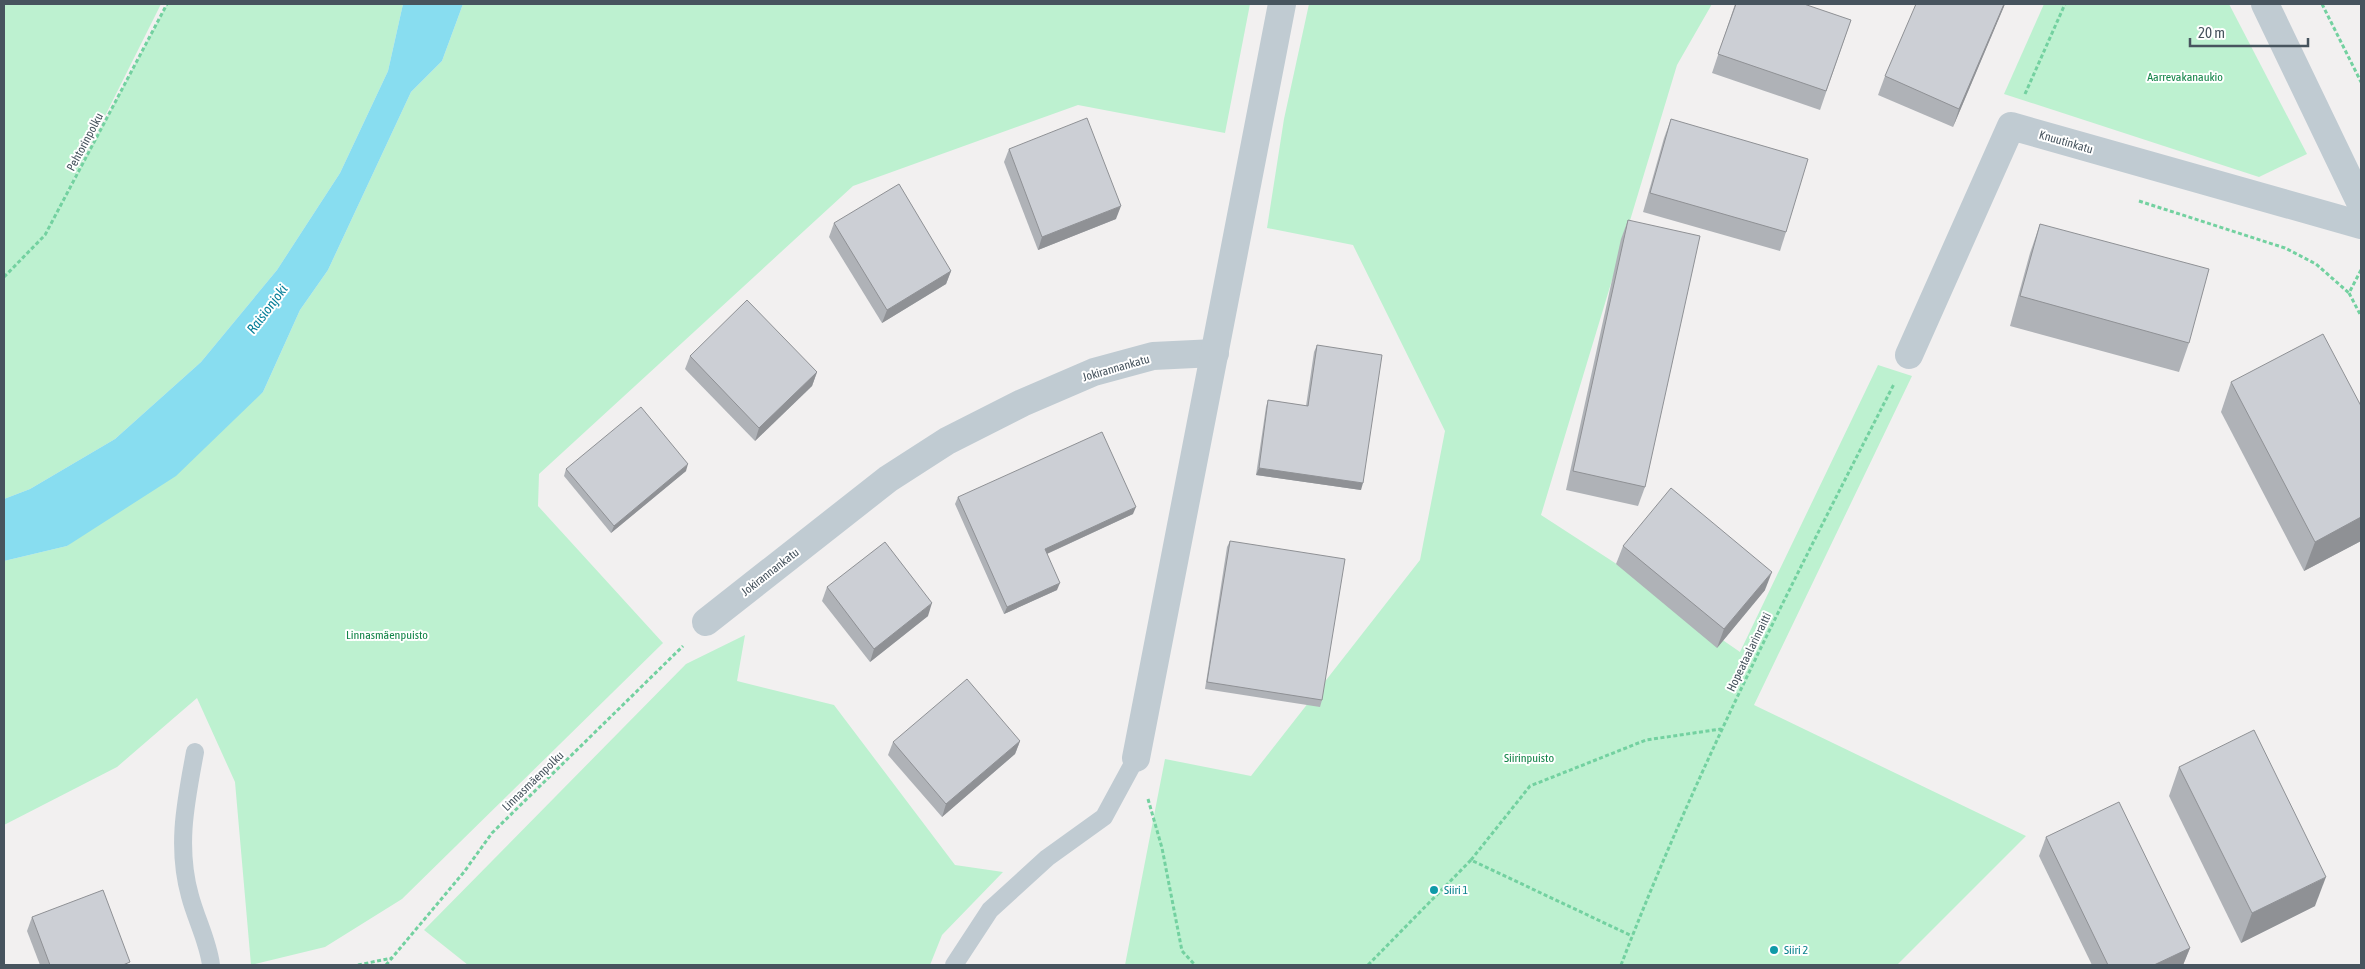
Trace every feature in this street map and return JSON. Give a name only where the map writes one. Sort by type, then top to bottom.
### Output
[{"type":"street","points":[[1136,758],[1282,4]]},
{"type":"street","points":[[2265,4],[2361,204]]},
{"type":"street","points":[[1909,355],[2011,126]]},
{"type":"street","name":"Knuutinkatu","points":[[2011,126],[2361,225]]},
{"type":"street","name":"Jokirannankatu","points":[[706,622],[888,479],[947,441],[1022,403],[1094,372],[1153,356],[1215,353]]},
{"type":"lane","points":[[195,752],[181,844],[189,894],[211,965]]},
{"type":"lane","points":[[954,965],[990,910],[1047,858],[1104,817],[1136,758]]},
{"type":"path","name":"Pehtorinpolku","points":[[4,277],[45,235],[167,4]]},
{"type":"path","points":[[2011,126],[2065,4]]},
{"type":"path","points":[[2322,4],[2361,82]]},
{"type":"path","points":[[2136,200],[2284,248],[2316,264],[2349,293],[2361,316]]},
{"type":"path","points":[[2349,293],[2361,270]]},
{"type":"path","name":"Hopeataalarinraitti","points":[[1621,965],[1722,729],[1807,554],[1909,355]]},
{"type":"path","name":"Linnasmäenpolku","points":[[386,965],[464,872],[492,833],[641,689],[706,622]]},
{"type":"path","points":[[1368,965],[1471,860],[1530,786],[1646,740],[1722,729]]},
{"type":"path","points":[[1136,758],[1162,848],[1182,952],[1195,965]]},
{"type":"path","points":[[1471,860],[1632,936]]},
{"type":"path","points":[[358,965],[392,958]]},
{"type":"green space","points":[[4,4],[161,4],[61,204],[167,4],[403,4],[388,71],[340,173],[277,270],[201,362],[115,439],[30,489],[4,499]]},
{"type":"green space","name":"Linnasmäenpuisto","points":[[463,4],[1250,4],[1225,133],[1078,105],[853,186],[539,474],[538,506],[663,643],[402,899],[325,947],[251,965],[235,782],[197,698],[117,767],[4,825],[4,561],[67,546],[263,392],[300,310],[328,270],[411,92],[442,61]]},
{"type":"green space","name":"Siirinpuisto","points":[[1309,4],[1712,4],[1677,65],[1541,515],[1649,585],[1649,589],[1740,652],[1878,365],[1912,376],[1754,705],[2026,836],[1897,965],[1125,965],[1165,759],[1251,776],[1420,560],[1445,431],[1353,245],[1267,228],[1284,119]]},
{"type":"green space","name":"Aarrevakanaukio","points":[[2044,4],[2229,4],[2307,154],[2259,177],[2004,94]]},
{"type":"green space","points":[[745,635],[737,681],[834,705],[955,865],[1003,872],[942,935],[930,965],[468,965],[424,930],[686,664]]},
{"type":"water","name":"Raisionjoki","points":[[403,4],[463,4],[442,61],[411,92],[328,270],[300,310],[263,392],[176,476],[67,546],[4,561],[4,499],[30,489],[115,439],[201,362],[277,270],[340,173],[388,71]]},
{"type":"building","points":[[1736,4],[1804,4],[1851,20],[1826,91],[1718,54]]},
{"type":"building","points":[[1916,4],[2004,4],[1959,109],[1885,76]]},
{"type":"building","points":[[1087,118],[1121,206],[1042,237],[1009,149]]},
{"type":"building","points":[[1671,119],[1808,159],[1786,232],[1650,193]]},
{"type":"building","points":[[899,184],[951,271],[887,310],[834,223]]},
{"type":"building","points":[[1628,220],[1700,236],[1645,487],[1573,471]]},
{"type":"building","points":[[2040,224],[2209,269],[2189,343],[2020,296]]},
{"type":"building","points":[[747,300],[817,372],[759,428],[690,356]]},
{"type":"building","points":[[2323,334],[2361,406],[2361,517],[2315,542],[2231,382]]},
{"type":"building","points":[[1317,345],[1382,355],[1363,483],[1259,468],[1268,400],[1308,406]]},
{"type":"building","points":[[641,407],[688,464],[614,526],[566,469]]},
{"type":"building","points":[[1102,432],[1136,507],[1045,549],[1060,583],[1007,607],[958,497]]},
{"type":"building","points":[[1671,488],[1772,572],[1724,629],[1623,546]]},
{"type":"building","points":[[1230,541],[1345,559],[1322,700],[1207,682]]},
{"type":"building","points":[[885,542],[932,603],[874,649],[827,587]]},
{"type":"building","points":[[967,679],[1020,741],[946,804],[893,742]]},
{"type":"building","points":[[2254,730],[2326,877],[2252,913],[2179,767]]},
{"type":"building","points":[[2119,802],[2190,948],[2154,965],[2108,965],[2046,837]]},
{"type":"building","points":[[103,890],[130,962],[123,965],[50,965],[32,917]]},
{"type":"place","name":"Siiri 1","points":[[1434,890]]},
{"type":"place","name":"Siiri 2","points":[[1774,950]]}]
